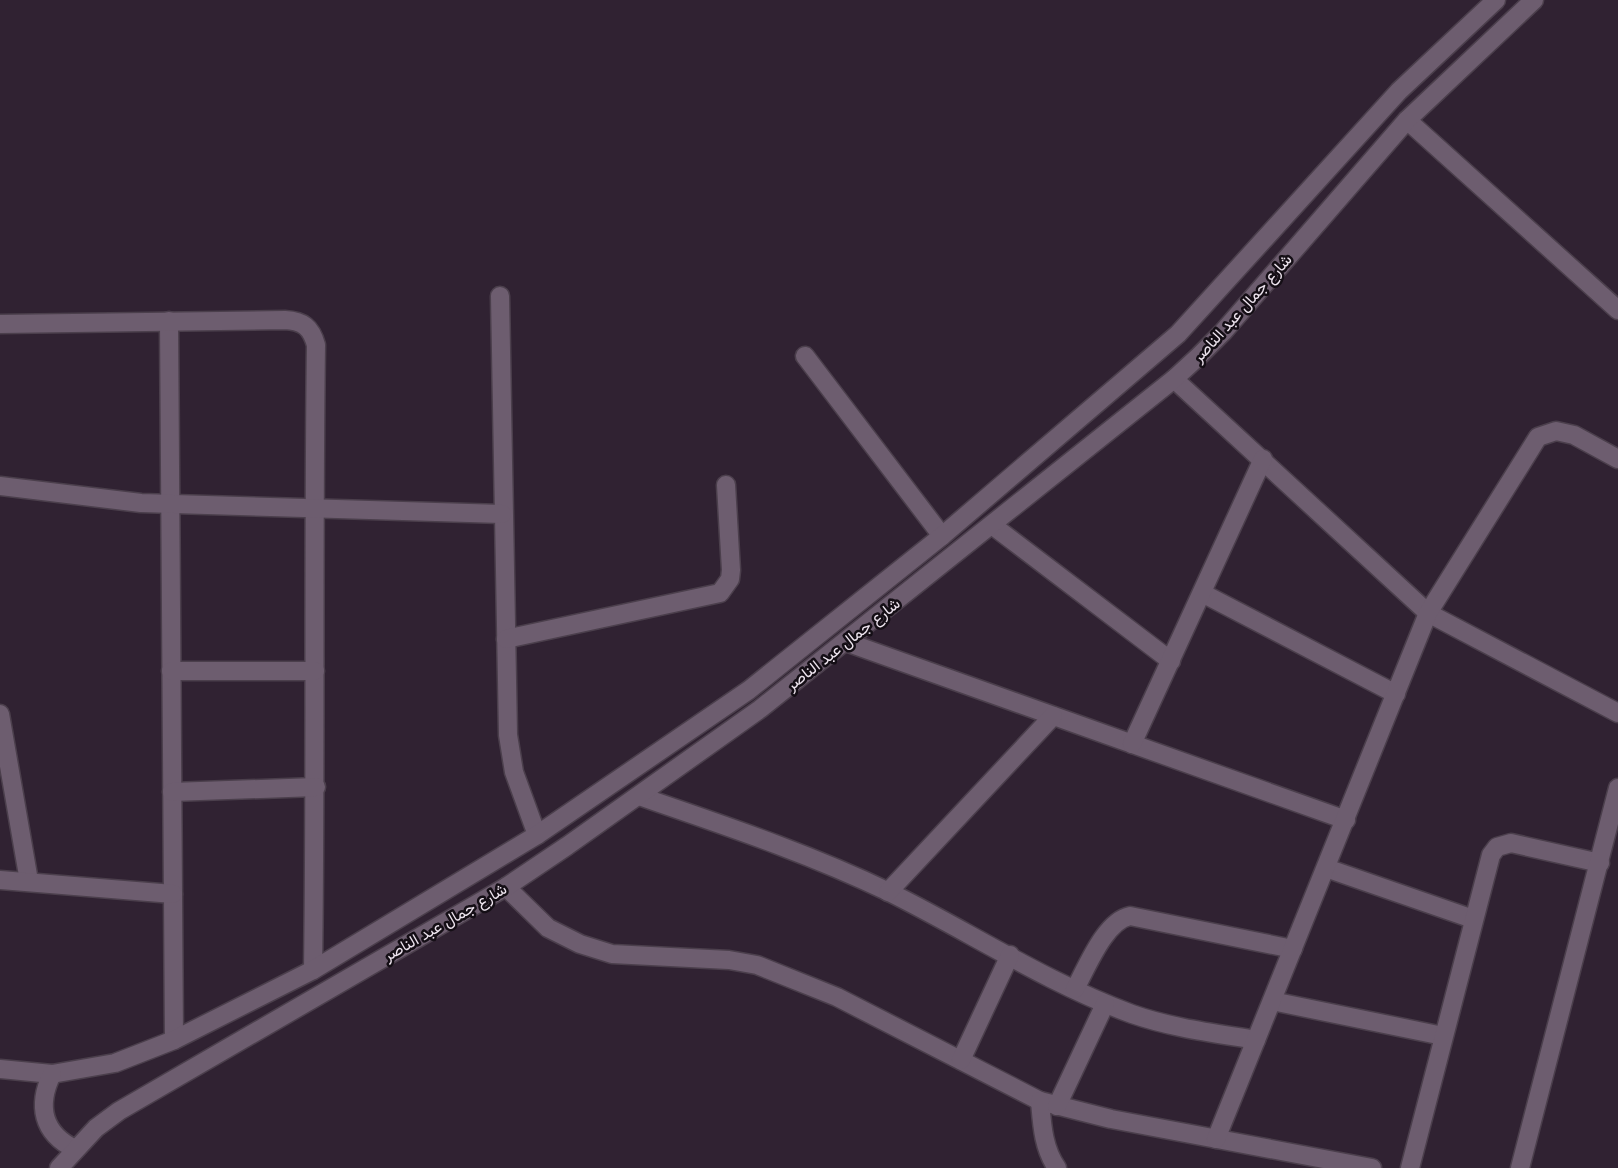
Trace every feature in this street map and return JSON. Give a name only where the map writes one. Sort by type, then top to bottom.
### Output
[{"type":"street","name":"شارع جمال عبد الناصر","points":[[0,1069],[29,1074],[52,1074],[115,1063],[174,1040],[313,970],[537,835],[748,690],[942,536],[1178,334],[1398,91],[1496,0]]},
{"type":"street","name":"شارع جمال عبد الناصر","points":[[58,1168],[96,1128],[144,1096],[506,887],[639,796],[760,709],[846,642],[1174,379],[1223,332],[1407,120],[1534,0]]},
{"type":"street","points":[[1407,120],[1618,310]]},
{"type":"street","points":[[500,296],[502,514],[508,735],[514,772],[537,835]]},
{"type":"street","points":[[0,324],[285,320],[296,321],[307,326],[316,345],[313,510],[316,787],[313,970]]},
{"type":"street","points":[[169,321],[174,1040]]},
{"type":"street","points":[[805,356],[942,536]]},
{"type":"street","points":[[1174,379],[1428,613],[1618,714]]},
{"type":"street","points":[[1216,1138],[1428,613],[1538,437],[1557,431],[1574,435],[1618,459]]},
{"type":"street","points":[[1132,744],[1263,459]]},
{"type":"street","points":[[506,639],[720,593],[730,579],[731,570],[726,484]]},
{"type":"street","points":[[0,486],[169,504],[502,514]]},
{"type":"street","points":[[992,525],[1171,661]]},
{"type":"street","points":[[1202,593],[1396,694]]},
{"type":"street","points":[[846,642],[1346,820]]},
{"type":"street","points":[[171,671],[315,671]]},
{"type":"street","points":[[0,714],[29,881]]},
{"type":"street","points":[[888,892],[1053,716]]},
{"type":"street","points":[[172,792],[316,787]]},
{"type":"street","points":[[639,796],[797,852],[888,892],[1105,1004],[1163,1023],[1256,1040]]},
{"type":"street","points":[[1520,1168],[1617,799]]},
{"type":"street","points":[[1410,1168],[1491,855],[1503,843],[1511,843],[1600,863]]},
{"type":"street","points":[[1326,868],[1473,919]]},
{"type":"street","points":[[0,880],[173,894]]},
{"type":"street","points":[[506,887],[548,928],[580,944],[612,954],[729,960],[757,965],[837,997],[1048,1103],[1111,1119],[1216,1138],[1294,1161],[1372,1168]]},
{"type":"street","points":[[1075,988],[1107,932],[1124,917],[1141,916],[1293,949]]},
{"type":"street","points":[[961,1060],[1010,955]]},
{"type":"street","points":[[1272,1001],[1443,1036]]},
{"type":"street","points":[[1057,1168],[1049,1157],[1043,1135],[1048,1103],[1105,1004]]},
{"type":"street","points":[[52,1074],[43,1099],[47,1124],[63,1143],[75,1149]]}]
